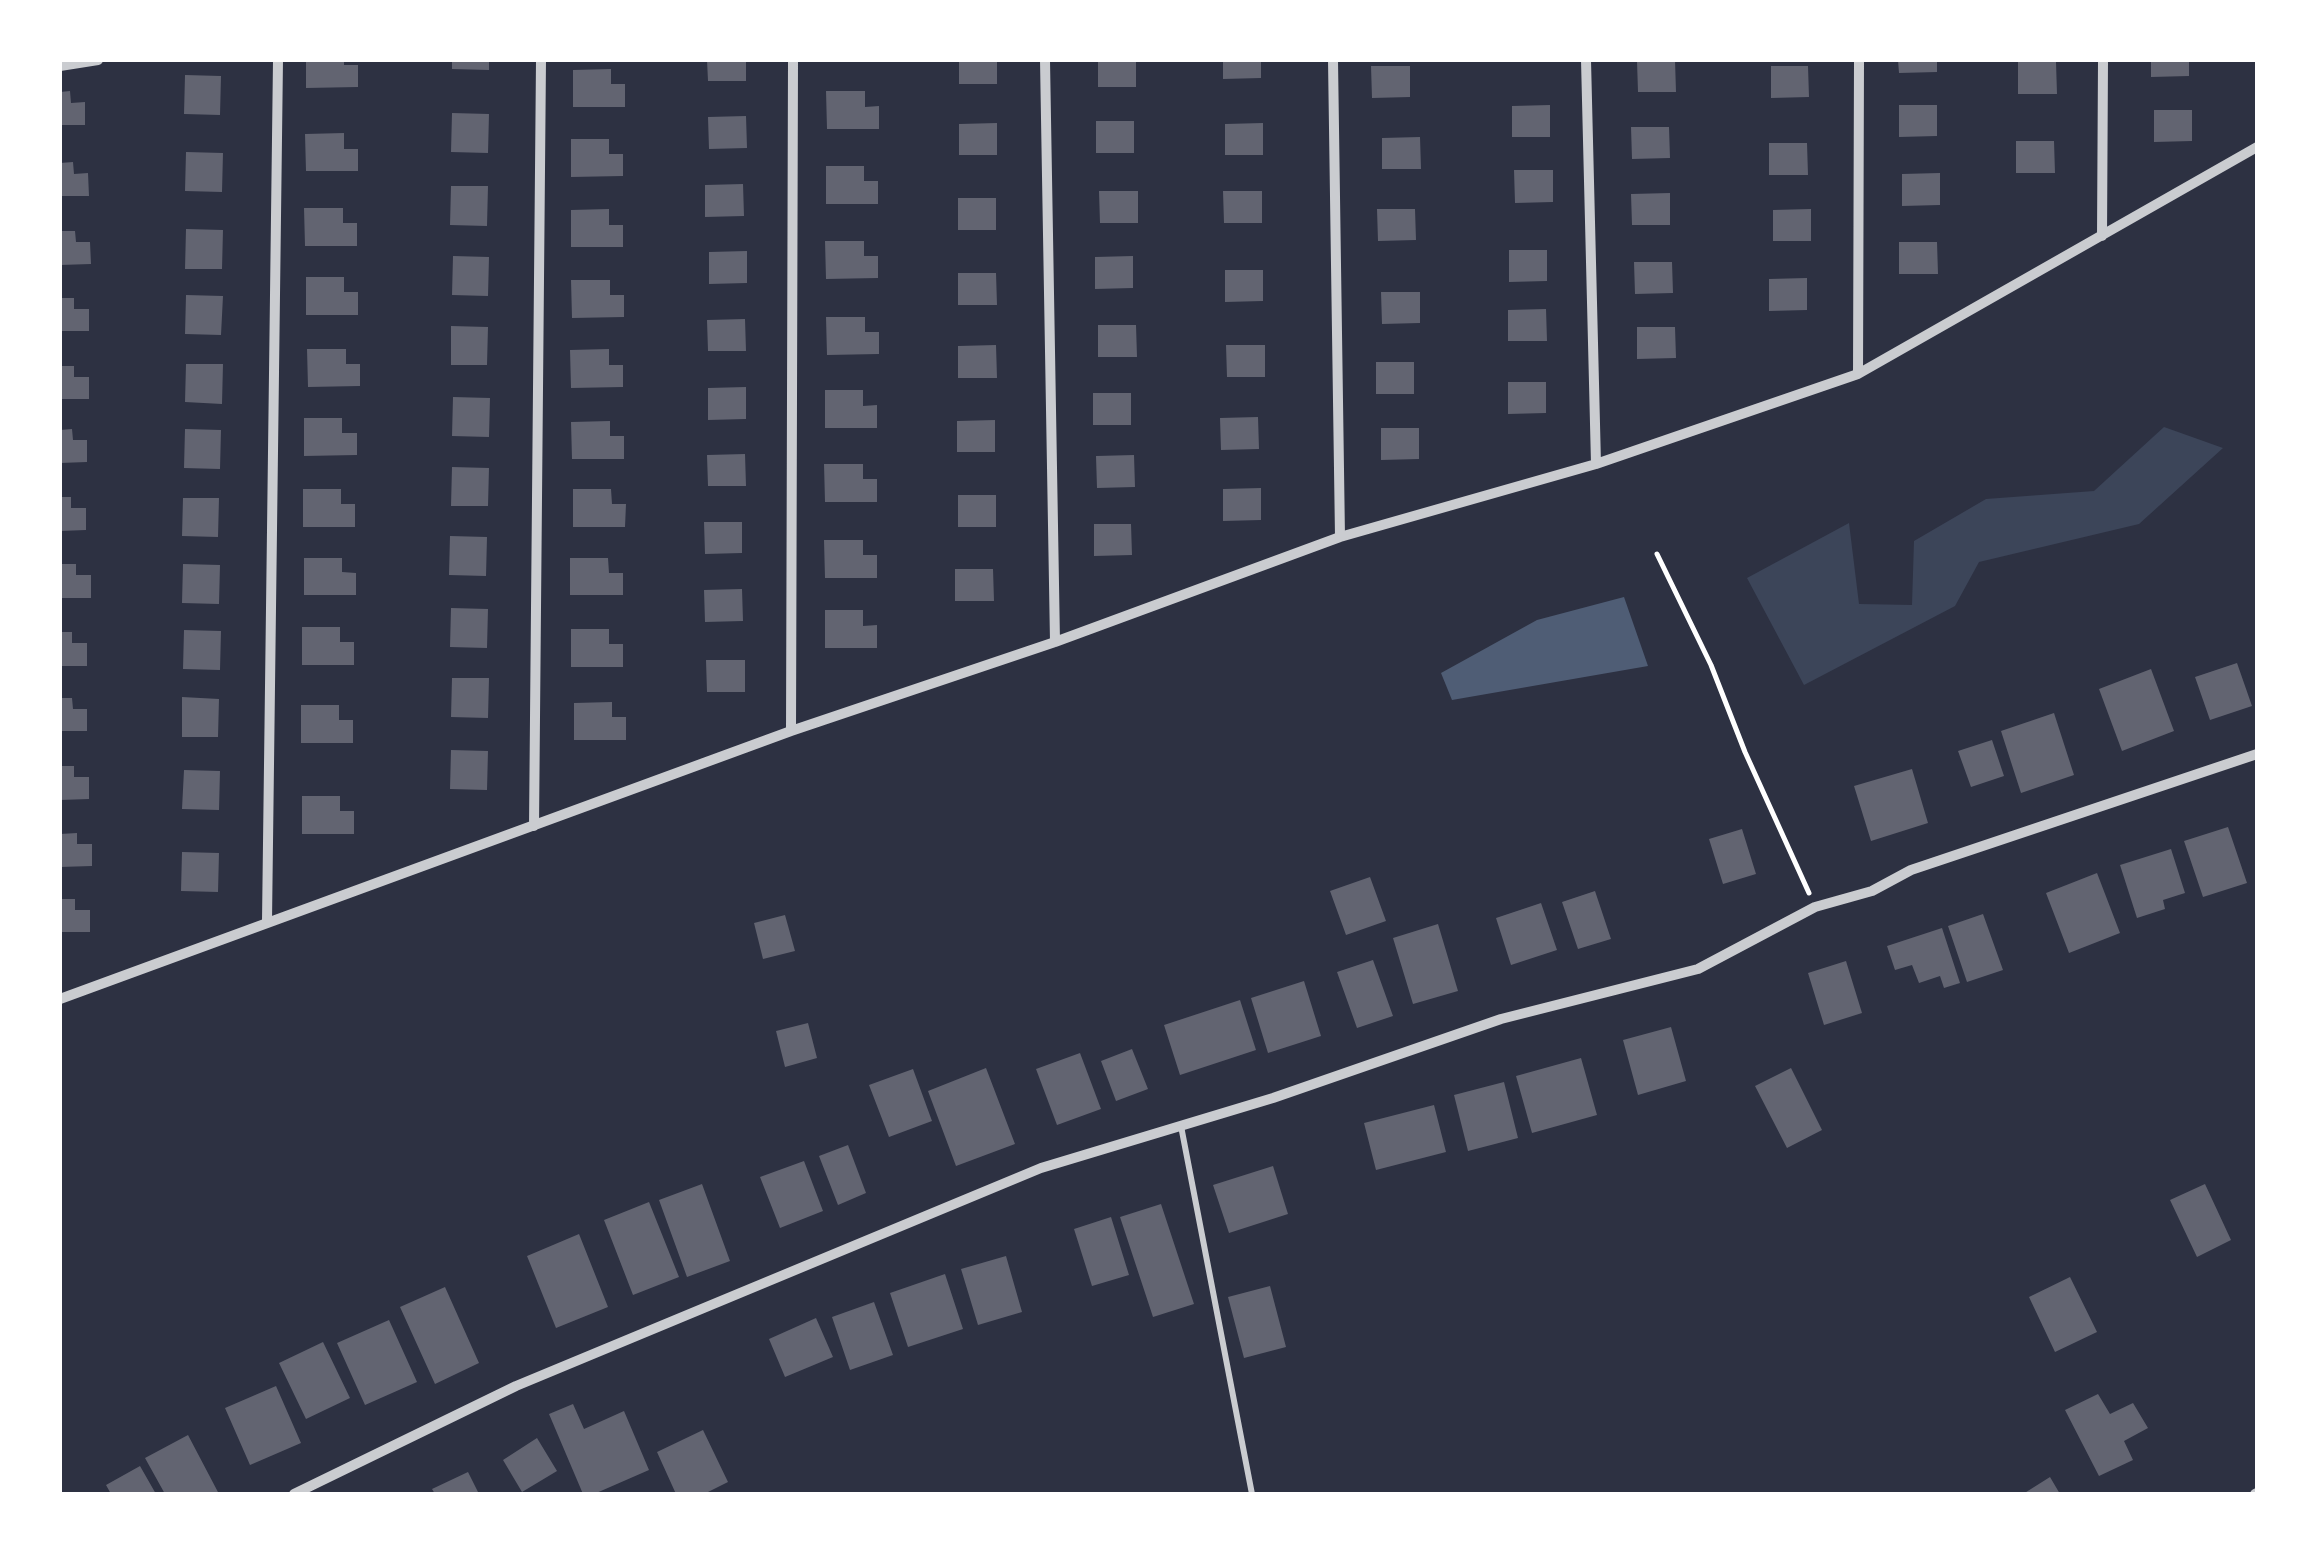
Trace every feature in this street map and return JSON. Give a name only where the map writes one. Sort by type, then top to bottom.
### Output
[{"type":"street","points":[[60,66],[98,60]]},
{"type":"street","points":[[268,920],[278,60]]},
{"type":"street","points":[[534,826],[541,60]]},
{"type":"street","points":[[791,730],[793,60]]},
{"type":"street","points":[[1044,60],[1055,642]]},
{"type":"street","points":[[1333,60],[1340,537]]},
{"type":"street","points":[[1586,60],[1596,464]]},
{"type":"street","points":[[1858,374],[1859,60]]},
{"type":"street","points":[[2102,236],[2103,60]]},
{"type":"street","points":[[60,999],[791,730],[1055,642],[1340,537],[1596,464],[1858,374],[2257,147]]},
{"type":"street","points":[[294,1494],[516,1386],[1041,1168],[1273,1098],[1501,1019],[1698,968],[1815,907],[1872,890],[1911,870],[2257,754]]},
{"type":"lane","points":[[1180,1126],[1252,1494]]},
{"type":"path","points":[[1657,554],[1711,665],[1744,752],[1815,907]]},
{"type":"shaded area","points":[[2164,427],[2223,448],[2139,524],[1979,562],[1955,606],[1804,685],[1747,578],[1849,523],[1859,604],[1912,605],[1914,541],[1986,499],[2094,491]]},
{"type":"shaded area","points":[[1624,597],[1648,666],[1452,700],[1441,673],[1537,620]]},
{"type":"building","points":[[306,60],[344,60],[344,65],[358,65],[358,87],[306,88]]},
{"type":"building","points":[[452,60],[489,60],[489,70],[452,69]]},
{"type":"building","points":[[707,60],[746,60],[746,81],[708,81]]},
{"type":"building","points":[[959,60],[997,60],[997,84],[959,84]]},
{"type":"building","points":[[1098,60],[1136,60],[1136,87],[1098,87]]},
{"type":"building","points":[[1223,60],[1261,60],[1261,78],[1223,79]]},
{"type":"building","points":[[1675,60],[1676,92],[1638,92],[1637,61]]},
{"type":"building","points":[[1898,60],[1937,60],[1937,72],[1899,73]]},
{"type":"building","points":[[2151,60],[2189,60],[2189,76],[2151,77]]},
{"type":"building","points":[[2018,62],[2056,62],[2057,94],[2018,94]]},
{"type":"building","points":[[1371,66],[1410,66],[1410,97],[1372,98]]},
{"type":"building","points":[[1771,66],[1808,66],[1809,97],[1771,98]]},
{"type":"building","points":[[611,69],[611,84],[625,84],[625,107],[573,107],[573,70]]},
{"type":"building","points":[[185,75],[221,76],[220,115],[184,114]]},
{"type":"building","points":[[70,91],[71,103],[85,102],[85,125],[60,125],[60,92]]},
{"type":"building","points":[[826,91],[865,91],[865,107],[879,106],[879,129],[827,129]]},
{"type":"building","points":[[1550,105],[1550,137],[1512,137],[1512,106]]},
{"type":"building","points":[[1899,105],[1937,105],[1937,136],[1899,137]]},
{"type":"building","points":[[2154,110],[2192,110],[2192,141],[2154,142]]},
{"type":"building","points":[[452,113],[489,114],[488,153],[451,152]]},
{"type":"building","points":[[746,116],[747,148],[709,149],[708,117]]},
{"type":"building","points":[[1096,121],[1134,121],[1134,153],[1096,153]]},
{"type":"building","points":[[997,123],[997,155],[959,155],[959,124]]},
{"type":"building","points":[[1263,123],[1263,155],[1225,155],[1225,124]]},
{"type":"building","points":[[1631,127],[1669,127],[1670,158],[1632,159]]},
{"type":"building","points":[[344,133],[344,149],[358,149],[358,171],[306,171],[305,134]]},
{"type":"building","points":[[1420,137],[1421,169],[1382,169],[1382,138]]},
{"type":"building","points":[[571,139],[609,139],[609,154],[623,154],[623,176],[571,177]]},
{"type":"building","points":[[2016,141],[2054,141],[2055,173],[2016,173]]},
{"type":"building","points":[[1769,143],[1807,143],[1808,175],[1769,175]]},
{"type":"building","points":[[186,152],[223,153],[222,192],[185,191]]},
{"type":"building","points":[[73,162],[74,174],[88,173],[89,196],[60,196],[60,163]]},
{"type":"building","points":[[826,166],[864,166],[864,181],[878,181],[878,204],[826,204]]},
{"type":"building","points":[[1514,170],[1553,170],[1553,202],[1515,203]]},
{"type":"building","points":[[1940,173],[1940,205],[1902,206],[1902,174]]},
{"type":"building","points":[[743,184],[744,216],[705,217],[705,185]]},
{"type":"building","points":[[451,186],[488,186],[487,226],[450,225]]},
{"type":"building","points":[[1099,191],[1138,191],[1138,223],[1100,223]]},
{"type":"building","points":[[1223,191],[1262,191],[1262,223],[1224,223]]},
{"type":"building","points":[[1670,193],[1670,225],[1632,225],[1631,194]]},
{"type":"building","points":[[958,198],[996,198],[996,230],[958,230]]},
{"type":"building","points":[[304,208],[343,208],[343,223],[357,223],[357,246],[305,246]]},
{"type":"building","points":[[609,209],[609,225],[623,225],[623,247],[571,247],[571,210]]},
{"type":"building","points":[[1377,209],[1415,209],[1416,240],[1378,241]]},
{"type":"building","points":[[1811,209],[1811,241],[1773,241],[1773,210]]},
{"type":"building","points":[[186,229],[223,230],[222,269],[185,269]]},
{"type":"building","points":[[60,231],[75,231],[76,242],[90,242],[91,264],[60,265]]},
{"type":"building","points":[[825,241],[864,241],[864,256],[878,256],[878,278],[826,279]]},
{"type":"building","points":[[1899,242],[1937,242],[1938,274],[1899,274]]},
{"type":"building","points":[[1509,250],[1547,250],[1547,281],[1509,282]]},
{"type":"building","points":[[747,251],[747,283],[709,284],[709,252]]},
{"type":"building","points":[[453,256],[489,257],[488,296],[452,295]]},
{"type":"building","points":[[1133,256],[1133,288],[1095,289],[1095,257]]},
{"type":"building","points":[[1634,262],[1672,262],[1673,293],[1635,294]]},
{"type":"building","points":[[1225,270],[1263,270],[1263,301],[1225,302]]},
{"type":"building","points":[[958,273],[996,273],[997,305],[958,305]]},
{"type":"building","points":[[306,277],[344,277],[344,292],[358,292],[358,315],[306,315]]},
{"type":"building","points":[[1807,278],[1807,310],[1769,311],[1769,279]]},
{"type":"building","points":[[571,280],[610,280],[610,295],[624,295],[624,317],[572,318]]},
{"type":"building","points":[[1381,292],[1420,292],[1420,323],[1382,324]]},
{"type":"building","points":[[186,295],[223,296],[221,335],[185,334]]},
{"type":"building","points":[[60,298],[74,298],[74,309],[89,309],[89,331],[60,331]]},
{"type":"building","points":[[1546,309],[1547,341],[1508,341],[1508,310]]},
{"type":"building","points":[[826,317],[865,317],[865,332],[879,332],[879,354],[827,355]]},
{"type":"building","points":[[745,319],[746,351],[708,351],[707,320]]},
{"type":"building","points":[[1098,325],[1136,325],[1137,357],[1098,357]]},
{"type":"building","points":[[451,326],[488,327],[487,365],[451,365]]},
{"type":"building","points":[[1637,327],[1675,327],[1676,358],[1637,359]]},
{"type":"building","points":[[996,345],[997,378],[958,378],[958,346]]},
{"type":"building","points":[[1226,345],[1265,345],[1265,377],[1227,377]]},
{"type":"building","points":[[307,349],[346,349],[346,364],[360,364],[360,386],[308,387]]},
{"type":"building","points":[[609,349],[609,365],[623,365],[623,387],[571,388],[570,350]]},
{"type":"building","points":[[1376,362],[1414,362],[1414,394],[1376,394]]},
{"type":"building","points":[[186,364],[223,364],[222,404],[185,402]]},
{"type":"building","points":[[60,366],[74,366],[74,377],[89,377],[89,399],[60,399]]},
{"type":"building","points":[[1508,382],[1546,382],[1546,413],[1508,414]]},
{"type":"building","points":[[746,387],[746,419],[708,420],[708,388]]},
{"type":"building","points":[[825,390],[863,390],[863,406],[877,405],[877,428],[825,428]]},
{"type":"building","points":[[1093,393],[1131,393],[1131,425],[1093,425]]},
{"type":"building","points":[[453,397],[490,398],[489,437],[452,436]]},
{"type":"building","points":[[1258,417],[1259,449],[1221,450],[1220,418]]},
{"type":"building","points":[[304,418],[342,418],[342,433],[357,433],[357,455],[304,456]]},
{"type":"building","points":[[995,420],[995,452],[957,452],[957,421]]},
{"type":"building","points":[[610,421],[610,436],[624,436],[624,459],[572,459],[571,422]]},
{"type":"building","points":[[1381,428],[1419,428],[1419,459],[1381,460]]},
{"type":"building","points":[[72,429],[73,440],[87,440],[87,462],[60,463],[60,430]]},
{"type":"building","points":[[185,429],[221,430],[220,469],[184,468]]},
{"type":"building","points":[[745,454],[746,486],[708,486],[707,455]]},
{"type":"building","points":[[1134,455],[1135,487],[1097,488],[1096,456]]},
{"type":"building","points":[[824,464],[863,464],[863,479],[877,479],[877,502],[825,502]]},
{"type":"building","points":[[452,467],[489,468],[488,506],[451,506]]},
{"type":"building","points":[[1261,488],[1261,520],[1223,521],[1223,489]]},
{"type":"building","points":[[303,489],[341,489],[341,504],[355,504],[355,527],[303,527]]},
{"type":"building","points":[[573,489],[611,489],[612,504],[626,504],[625,527],[573,527]]},
{"type":"building","points":[[958,495],[996,495],[996,527],[958,527]]},
{"type":"building","points":[[60,497],[71,497],[71,508],[86,508],[86,530],[60,531]]},
{"type":"building","points":[[183,498],[219,498],[218,537],[182,536]]},
{"type":"building","points":[[704,522],[742,522],[742,553],[705,554]]},
{"type":"building","points":[[1094,524],[1131,524],[1132,555],[1094,556]]},
{"type":"building","points":[[450,536],[487,537],[486,576],[449,575]]},
{"type":"building","points":[[824,540],[863,540],[863,555],[877,555],[877,578],[825,578]]},
{"type":"building","points":[[304,558],[342,558],[342,572],[356,573],[356,595],[304,595]]},
{"type":"building","points":[[570,558],[608,558],[609,573],[623,573],[623,595],[570,595]]},
{"type":"building","points":[[60,564],[76,564],[76,575],[91,575],[91,598],[60,598]]},
{"type":"building","points":[[183,564],[220,565],[219,604],[182,603]]},
{"type":"building","points":[[955,569],[993,569],[994,601],[955,601]]},
{"type":"building","points":[[742,589],[743,621],[705,622],[704,590]]},
{"type":"building","points":[[451,608],[488,609],[487,648],[450,647]]},
{"type":"building","points":[[825,610],[863,610],[863,626],[877,625],[877,648],[825,648]]},
{"type":"building","points":[[302,627],[340,627],[340,642],[354,642],[354,665],[302,665]]},
{"type":"building","points":[[571,629],[609,629],[609,644],[623,644],[623,667],[571,667]]},
{"type":"building","points":[[184,630],[221,631],[220,670],[183,669]]},
{"type":"building","points":[[60,632],[72,632],[72,643],[87,643],[87,666],[60,666]]},
{"type":"building","points":[[706,660],[745,660],[745,692],[707,692]]},
{"type":"building","points":[[2237,663],[2252,706],[2210,720],[2195,677]]},
{"type":"building","points":[[2151,669],[2174,731],[2122,751],[2099,689]]},
{"type":"building","points":[[452,678],[489,678],[488,718],[451,717]]},
{"type":"building","points":[[182,697],[219,699],[218,737],[182,737]]},
{"type":"building","points":[[60,698],[72,698],[73,709],[87,709],[87,731],[60,731]]},
{"type":"building","points":[[612,702],[612,717],[626,717],[626,740],[574,740],[574,703]]},
{"type":"building","points":[[301,705],[339,705],[339,720],[353,720],[353,743],[301,743]]},
{"type":"building","points":[[2054,713],[2074,775],[2021,793],[2001,731]]},
{"type":"building","points":[[1992,740],[2004,776],[1971,787],[1958,751]]},
{"type":"building","points":[[451,750],[488,751],[487,790],[450,789]]},
{"type":"building","points":[[60,766],[74,766],[74,777],[89,777],[89,799],[60,800]]},
{"type":"building","points":[[1912,769],[1928,823],[1871,841],[1854,786]]},
{"type":"building","points":[[184,770],[220,771],[219,810],[182,809]]},
{"type":"building","points":[[302,796],[340,796],[340,811],[354,811],[354,834],[302,834]]},
{"type":"building","points":[[2228,827],[2247,883],[2203,897],[2184,841]]},
{"type":"building","points":[[1742,829],[1756,874],[1723,884],[1709,839]]},
{"type":"building","points":[[77,833],[77,844],[92,844],[92,866],[60,867],[60,834]]},
{"type":"building","points":[[2171,849],[2185,893],[2163,900],[2165,909],[2137,918],[2120,865]]},
{"type":"building","points":[[182,852],[219,853],[218,892],[181,891]]},
{"type":"building","points":[[2097,873],[2120,933],[2069,953],[2046,893]]},
{"type":"building","points":[[1370,877],[1386,921],[1346,935],[1330,891]]},
{"type":"building","points":[[1595,891],[1611,939],[1578,949],[1562,902]]},
{"type":"building","points":[[60,899],[75,899],[75,910],[90,910],[90,932],[60,932]]},
{"type":"building","points":[[1541,903],[1557,950],[1511,965],[1496,918]]},
{"type":"building","points":[[1983,914],[2003,970],[1967,982],[1948,926]]},
{"type":"building","points":[[785,915],[795,951],[763,959],[754,923]]},
{"type":"building","points":[[1438,924],[1458,991],[1413,1004],[1393,938]]},
{"type":"building","points":[[1942,928],[1960,983],[1944,988],[1940,976],[1919,983],[1912,965],[1895,970],[1887,946]]},
{"type":"building","points":[[1373,960],[1393,1016],[1357,1028],[1337,972]]},
{"type":"building","points":[[1846,961],[1862,1013],[1824,1025],[1808,973]]},
{"type":"building","points":[[1304,981],[1321,1036],[1268,1053],[1251,998]]},
{"type":"building","points":[[1240,1000],[1256,1050],[1180,1075],[1164,1025]]},
{"type":"building","points":[[808,1023],[817,1058],[785,1067],[776,1031]]},
{"type":"building","points":[[1671,1027],[1686,1081],[1638,1095],[1623,1040]]},
{"type":"building","points":[[1132,1049],[1148,1089],[1116,1101],[1101,1061]]},
{"type":"building","points":[[1080,1053],[1101,1109],[1057,1125],[1036,1069]]},
{"type":"building","points":[[1581,1058],[1597,1115],[1532,1133],[1516,1076]]},
{"type":"building","points":[[986,1068],[1015,1144],[956,1166],[928,1091]]},
{"type":"building","points":[[1791,1068],[1822,1130],[1787,1148],[1755,1086]]},
{"type":"building","points":[[913,1069],[932,1121],[889,1137],[869,1085]]},
{"type":"building","points":[[1504,1082],[1518,1138],[1468,1151],[1454,1095]]},
{"type":"building","points":[[1434,1105],[1446,1152],[1376,1170],[1364,1123]]},
{"type":"building","points":[[848,1145],[866,1193],[838,1205],[819,1156]]},
{"type":"building","points":[[804,1161],[823,1211],[780,1228],[760,1177]]},
{"type":"building","points":[[1273,1166],[1288,1214],[1229,1233],[1213,1185]]},
{"type":"building","points":[[702,1184],[730,1261],[687,1277],[659,1200]]},
{"type":"building","points":[[2205,1184],[2231,1240],[2197,1257],[2170,1200]]},
{"type":"building","points":[[649,1202],[679,1277],[633,1295],[604,1220]]},
{"type":"building","points":[[1161,1204],[1194,1304],[1153,1317],[1120,1217]]},
{"type":"building","points":[[1111,1217],[1129,1275],[1092,1286],[1074,1229]]},
{"type":"building","points":[[579,1234],[608,1307],[556,1328],[527,1256]]},
{"type":"building","points":[[1006,1256],[1022,1312],[978,1325],[961,1269]]},
{"type":"building","points":[[945,1274],[963,1329],[908,1347],[890,1293]]},
{"type":"building","points":[[2070,1277],[2097,1332],[2055,1352],[2029,1297]]},
{"type":"building","points":[[1270,1286],[1286,1347],[1244,1358],[1228,1297]]},
{"type":"building","points":[[445,1287],[479,1363],[435,1384],[400,1307]]},
{"type":"building","points":[[874,1302],[893,1355],[850,1370],[832,1317]]},
{"type":"building","points":[[816,1318],[833,1357],[785,1377],[769,1339]]},
{"type":"building","points":[[389,1320],[417,1382],[365,1405],[337,1343]]},
{"type":"building","points":[[323,1342],[350,1398],[306,1419],[279,1363]]},
{"type":"building","points":[[276,1386],[301,1443],[250,1465],[225,1408]]},
{"type":"building","points":[[2098,1394],[2110,1414],[2133,1403],[2148,1428],[2124,1441],[2133,1460],[2099,1476],[2065,1410]]},
{"type":"building","points":[[573,1404],[584,1429],[624,1411],[649,1470],[594,1494],[583,1494],[549,1414]]},
{"type":"building","points":[[703,1430],[728,1482],[704,1494],[676,1494],[657,1452]]},
{"type":"building","points":[[188,1435],[219,1494],[165,1494],[145,1458]]},
{"type":"building","points":[[537,1438],[557,1471],[522,1492],[503,1460]]},
{"type":"building","points":[[140,1466],[156,1494],[111,1494],[106,1485]]},
{"type":"building","points":[[468,1472],[479,1494],[435,1494],[432,1489]]},
{"type":"building","points":[[2050,1477],[2060,1494],[2023,1494]]}]
